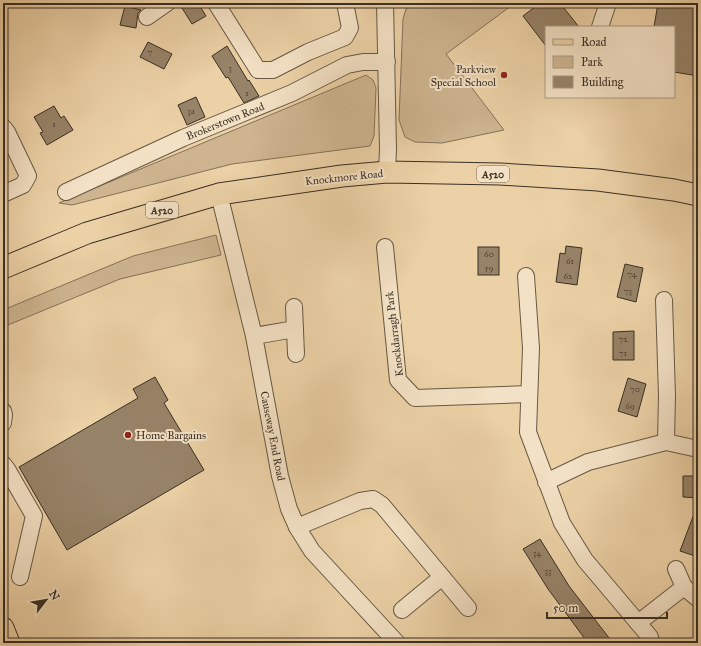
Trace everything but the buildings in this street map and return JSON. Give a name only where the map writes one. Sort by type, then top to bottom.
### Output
[{"type":"main road","name":"Knockmore Road","points":[[3,268],[87,233],[219,194],[342,176],[387,172],[500,174],[598,180],[674,190],[698,195]]},
{"type":"main road","points":[[3,628],[9,643]]},
{"type":"street","points":[[147,16],[167,3]]},
{"type":"street","points":[[216,3],[258,70],[273,70],[308,52],[345,37],[350,28],[345,3]]},
{"type":"street","points":[[385,3],[387,62],[387,172]]},
{"type":"street","points":[[600,26],[608,3]]},
{"type":"street","name":"Brokerstown Road","points":[[66,192],[182,138],[292,93],[347,65],[363,62],[387,62]]},
{"type":"street","points":[[3,128],[7,132],[28,176],[23,185],[3,194]]},
{"type":"street","name":"Causeway End Road","points":[[219,194],[254,336],[280,476],[289,509],[297,527],[312,551],[383,626],[397,643]]},
{"type":"street","name":"Knockdarragh Park","points":[[385,247],[398,380],[415,398],[529,394]]},
{"type":"street","points":[[526,276],[531,348],[528,432],[562,523],[585,560],[650,638]]},
{"type":"street","points":[[664,300],[667,396],[666,442]]},
{"type":"street","points":[[294,307],[296,354]]},
{"type":"street","points":[[254,336],[295,328]]},
{"type":"street","points":[[3,411],[3,423]]},
{"type":"street","points":[[546,482],[588,462],[666,442],[698,449]]},
{"type":"street","points":[[3,464],[34,516],[20,577]]},
{"type":"street","points":[[297,527],[360,501],[373,499],[382,504],[468,608]]},
{"type":"street","points":[[676,569],[684,587],[698,599]]},
{"type":"street","points":[[402,610],[442,576]]},
{"type":"street","points":[[638,623],[684,587]]},
{"type":"green space","points":[[415,3],[515,3],[446,54],[504,130],[442,143],[415,142],[405,137],[399,120],[403,19],[406,9]]},
{"type":"green space","points":[[366,75],[373,80],[376,88],[374,136],[370,146],[232,164],[72,205],[59,203]]},
{"type":"green space","points":[[216,235],[221,255],[120,279],[3,327],[3,310],[133,256]]},
{"type":"place","name":"Parkview Special School","points":[[504,75]]},
{"type":"place","name":"Home Bargains","points":[[128,435]]}]
